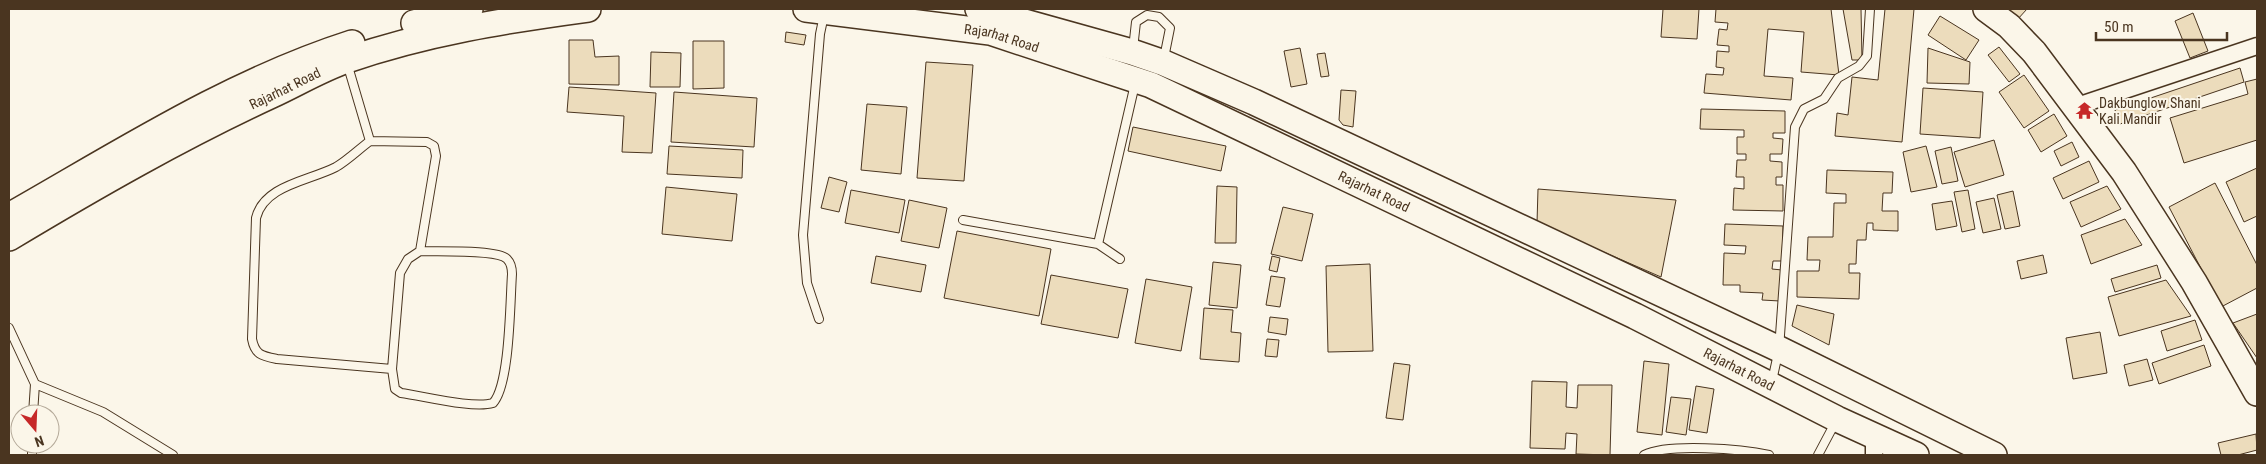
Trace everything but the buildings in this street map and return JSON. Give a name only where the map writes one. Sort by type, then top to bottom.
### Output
[{"type":"main road","points":[[9,216],[185,116],[282,69],[347,44],[425,20],[470,9]]},
{"type":"main road","name":"Rajarhat Road","points":[[9,238],[91,189],[228,116],[346,61],[434,35],[504,20],[588,9]]},
{"type":"main road","points":[[978,9],[1142,70],[1280,114],[1779,349],[1994,455]]},
{"type":"main road","points":[[1986,9],[2009,26],[2034,52],[2118,164],[2214,315],[2257,393]]},
{"type":"main road","name":"Rajarhat Road","points":[[815,10],[990,32],[1142,70],[1771,384],[1837,419],[1874,446],[1916,455]]},
{"type":"street","points":[[2074,107],[2257,46]]},
{"type":"lane","points":[[1771,384],[1779,349],[1795,127],[1804,109],[1829,94],[1842,74],[1864,62],[1867,56],[1870,9]]},
{"type":"lane","points":[[815,10],[820,34],[802,235],[807,283],[819,319]]},
{"type":"lane","points":[[1098,244],[1142,70],[1170,28],[1159,17],[1146,15],[1136,22],[1142,70]]},
{"type":"lane","points":[[346,61],[370,141]]},
{"type":"lane","points":[[392,368],[277,359],[259,355],[254,349],[252,339],[256,218],[259,207],[267,196],[338,166],[370,141],[416,140],[427,142],[434,146],[436,169],[420,251]]},
{"type":"lane","points":[[963,220],[1098,244],[1120,259]]},
{"type":"lane","points":[[420,251],[480,252],[507,259],[512,274],[506,364],[500,391],[493,402],[487,404],[401,393],[395,389],[392,368],[400,272],[408,259],[420,251]]},
{"type":"lane","points":[[9,328],[35,384],[34,404]]},
{"type":"lane","points":[[35,384],[103,412],[173,455]]},
{"type":"lane","points":[[1818,455],[1837,419]]},
{"type":"lane","points":[[1644,455],[1662,450],[1709,449],[1749,451],[1769,455]]},
{"type":"place","name":"Dakbunglow Shani Kali Mandir","points":[[2085,111]]}]
